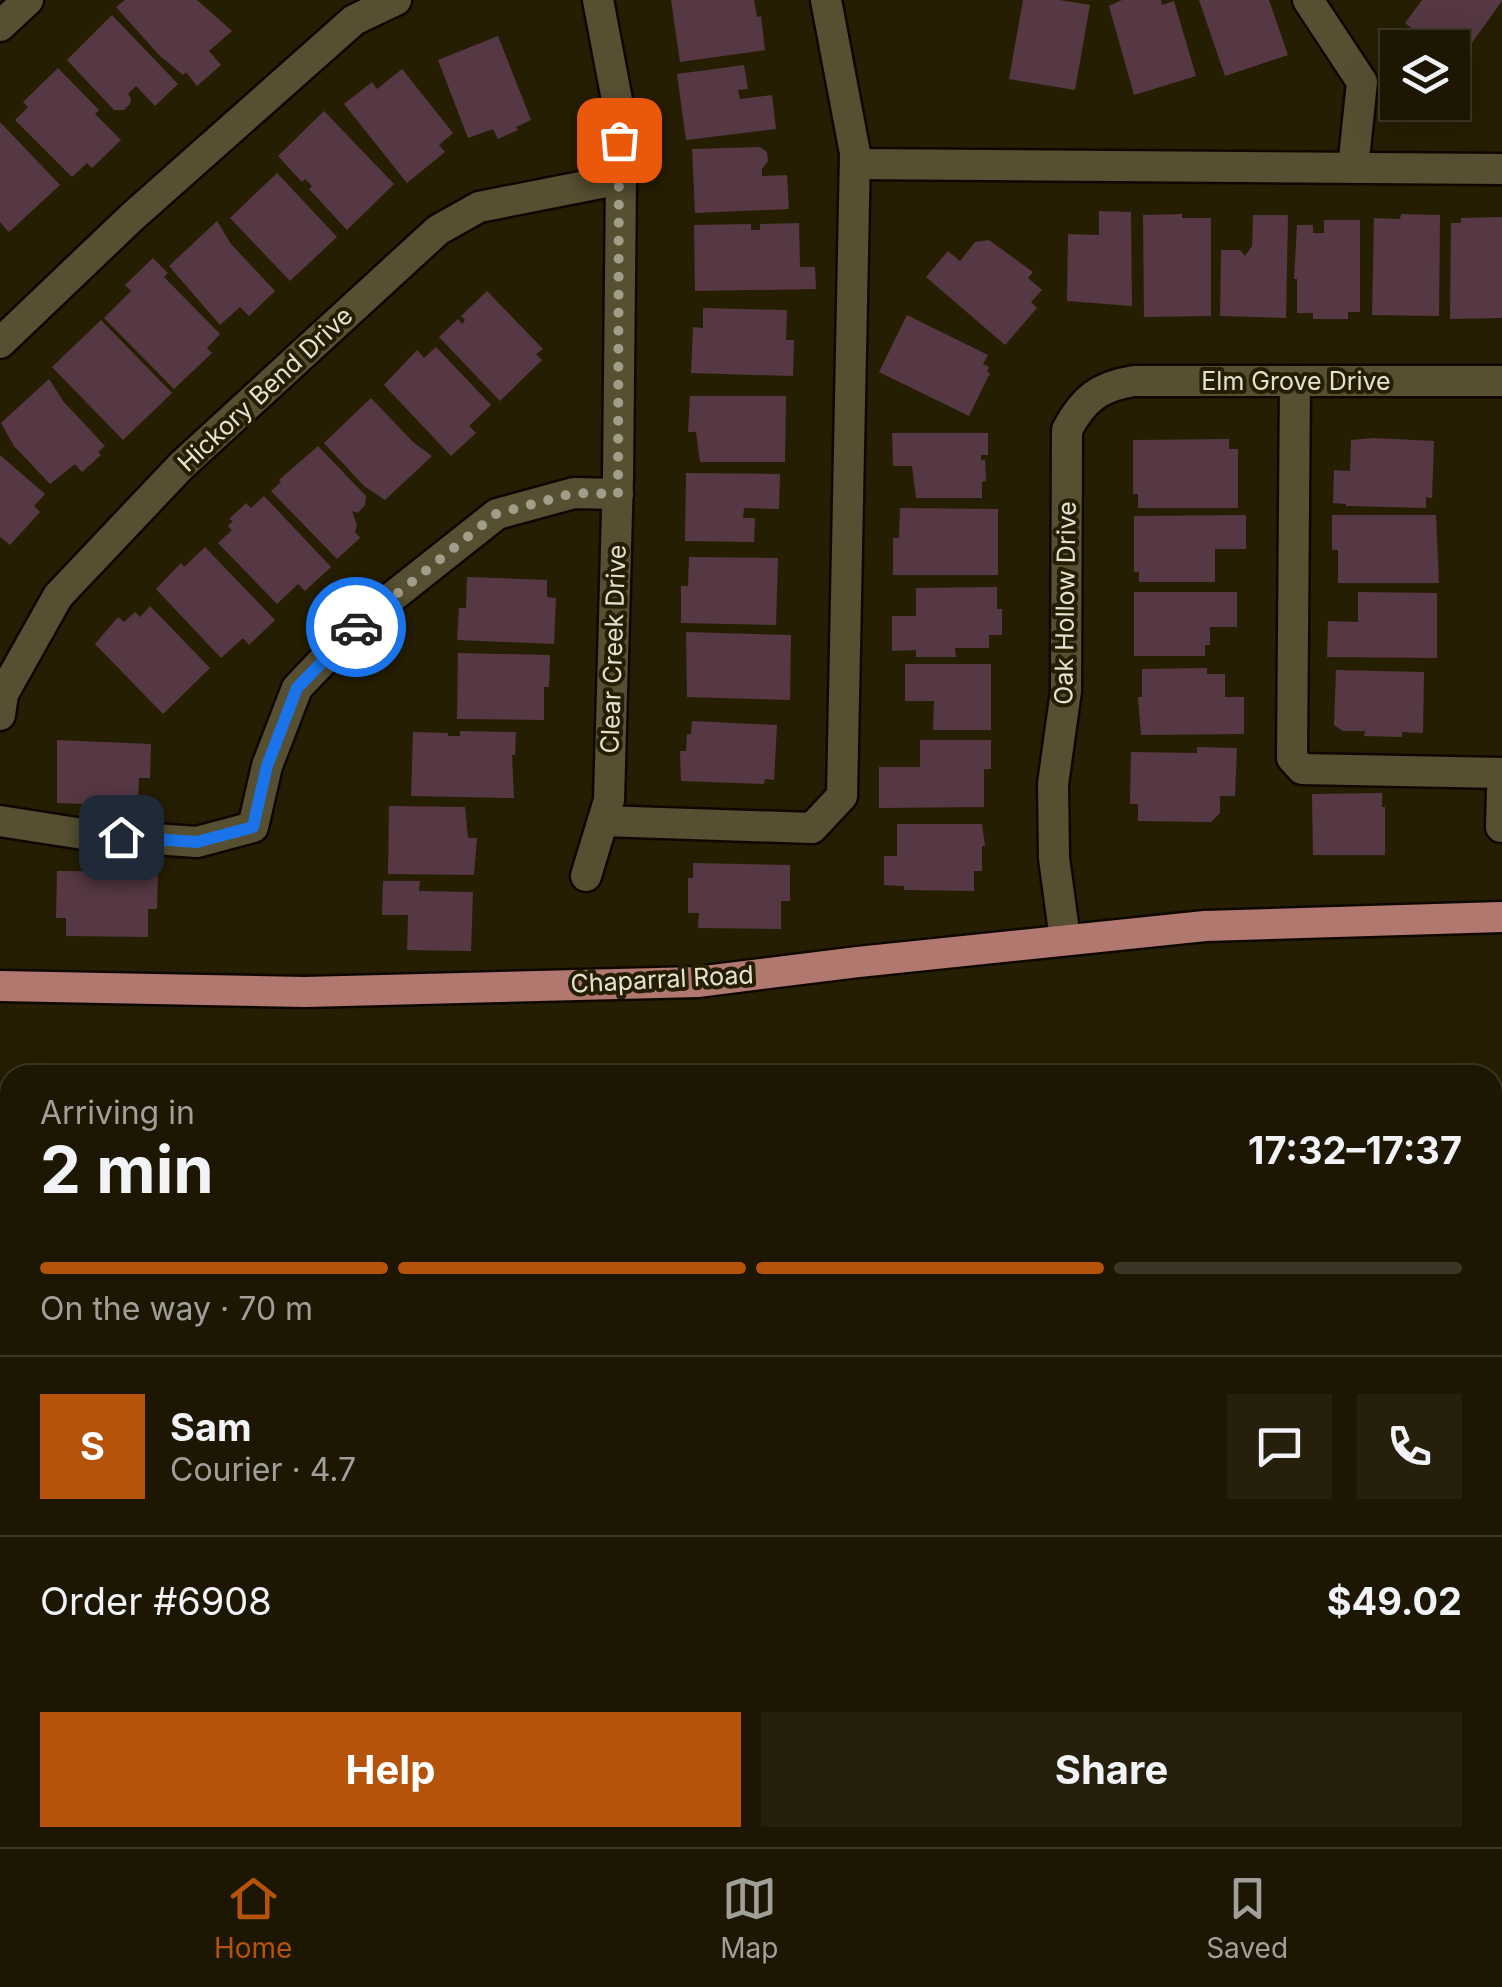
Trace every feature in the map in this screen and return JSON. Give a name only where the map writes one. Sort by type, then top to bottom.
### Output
[{"type":"main road","name":"Chaparral Road","points":[[0,986],[305,992],[697,982],[1205,926],[1502,917]]},
{"type":"street","points":[[0,26],[28,0]]},
{"type":"street","points":[[0,343],[132,217],[354,20],[396,0]]},
{"type":"street","name":"Clear Creek Drive","points":[[586,876],[609,800],[618,494],[621,180],[617,100],[598,0]]},
{"type":"street","points":[[603,821],[812,828],[842,796],[856,164],[826,0]]},
{"type":"street","points":[[1308,0],[1362,82],[1354,168]]},
{"type":"street","points":[[856,164],[1502,169]]},
{"type":"street","name":"Hickory Bend Drive","points":[[0,715],[3,694],[58,596],[182,466],[438,230],[479,207],[621,180]]},
{"type":"street","name":"Elm Grove Drive","points":[[1093,394],[1112,384],[1134,381],[1502,381]]},
{"type":"street","points":[[1295,381],[1292,758],[1302,769],[1502,773]]},
{"type":"street","name":"Oak Hollow Drive","points":[[1064,939],[1054,858],[1053,784],[1066,691],[1068,430],[1077,410],[1093,394]]},
{"type":"street","points":[[0,820],[83,834],[197,842],[253,827],[267,766],[297,688],[358,624],[496,514],[574,493],[618,494]]},
{"type":"street","points":[[1501,827],[1502,791]]},
{"type":"building","points":[[125,0],[197,0],[232,31],[209,51],[221,65],[197,86],[186,72],[183,75],[159,55],[116,7]]},
{"type":"building","points":[[671,0],[754,0],[757,17],[761,16],[765,50],[680,62]]},
{"type":"building","points":[[1023,0],[1090,5],[1075,90],[1009,79]]},
{"type":"building","points":[[1122,0],[1161,0],[1162,5],[1174,1],[1196,76],[1134,95],[1109,6]]},
{"type":"building","points":[[1199,0],[1269,0],[1288,55],[1225,76]]},
{"type":"building","points":[[1422,0],[1502,0],[1470,45],[1470,30],[1414,30],[1405,23]]},
{"type":"building","points":[[112,15],[178,84],[155,106],[136,86],[128,94],[130,104],[124,110],[114,110],[67,60]]},
{"type":"building","points":[[498,36],[531,120],[498,139],[493,129],[468,138],[438,60]]},
{"type":"building","points":[[744,65],[748,89],[738,90],[740,99],[772,95],[776,129],[686,140],[677,74]]},
{"type":"building","points":[[58,68],[99,110],[95,114],[121,140],[92,168],[87,163],[72,177],[15,120],[28,107],[23,102]]},
{"type":"building","points":[[402,69],[453,133],[439,145],[445,152],[407,183],[344,104],[372,82],[377,89]]},
{"type":"building","points":[[324,111],[394,184],[347,230],[309,189],[312,186],[305,179],[302,182],[278,156]]},
{"type":"building","points":[[0,122],[60,185],[9,232],[0,222]]},
{"type":"building","points":[[760,147],[767,152],[768,161],[762,176],[787,175],[789,209],[695,213],[692,149]]},
{"type":"building","points":[[277,173],[337,237],[290,281],[230,218]]},
{"type":"building","points":[[1099,211],[1131,212],[1132,306],[1067,301],[1068,234],[1099,235]]},
{"type":"building","points":[[1182,214],[1182,218],[1211,218],[1211,316],[1144,317],[1143,215]]},
{"type":"building","points":[[1401,214],[1440,215],[1439,316],[1372,315],[1374,218],[1400,219]]},
{"type":"building","points":[[1253,215],[1288,215],[1286,318],[1220,316],[1221,250],[1240,250],[1245,256],[1252,246]]},
{"type":"building","points":[[1502,217],[1502,318],[1450,319],[1451,223],[1461,223],[1461,218]]},
{"type":"building","points":[[1324,220],[1360,220],[1360,312],[1348,312],[1348,319],[1313,319],[1313,313],[1297,313],[1297,225],[1313,225],[1313,233],[1324,233]]},
{"type":"building","points":[[217,221],[231,244],[275,291],[249,316],[240,307],[220,325],[169,266]]},
{"type":"building","points":[[799,223],[800,267],[815,267],[816,289],[695,291],[694,225],[751,224],[751,230],[760,230],[760,224]]},
{"type":"building","points":[[989,240],[1033,272],[1028,278],[1042,290],[1031,302],[1037,308],[1005,345],[926,277],[948,251],[960,261],[975,242]]},
{"type":"building","points":[[153,258],[168,273],[164,277],[220,334],[207,348],[212,353],[174,389],[104,318],[131,291],[125,285]]},
{"type":"building","points":[[487,291],[543,349],[536,354],[542,360],[500,401],[439,337],[458,319],[462,324],[465,320],[461,316]]},
{"type":"building","points":[[703,308],[787,310],[786,340],[794,340],[793,376],[691,373],[693,327],[703,328]]},
{"type":"building","points":[[907,315],[988,355],[983,364],[990,373],[969,416],[879,372]]},
{"type":"building","points":[[101,320],[172,393],[123,440],[52,367]]},
{"type":"building","points":[[436,347],[491,405],[469,426],[476,433],[451,456],[384,385],[417,350],[424,358]]},
{"type":"building","points":[[49,379],[63,401],[105,446],[82,472],[75,464],[50,484],[14,446],[1,423]]},
{"type":"building","points":[[690,396],[786,396],[785,462],[700,462],[696,432],[688,432]]},
{"type":"building","points":[[371,398],[432,456],[385,500],[364,486],[324,443]]},
{"type":"building","points":[[892,433],[988,433],[988,455],[981,455],[986,481],[982,482],[982,498],[916,498],[912,466],[893,466]]},
{"type":"building","points":[[1229,439],[1229,449],[1238,449],[1238,508],[1138,508],[1138,494],[1133,494],[1133,440]]},
{"type":"building","points":[[1351,440],[1434,441],[1432,498],[1426,497],[1426,508],[1333,503],[1334,470],[1350,471]]},
{"type":"building","points":[[318,446],[366,496],[358,513],[352,511],[355,532],[360,538],[337,559],[271,491]]},
{"type":"building","points":[[0,455],[45,494],[34,506],[40,512],[10,545],[0,537]]},
{"type":"building","points":[[686,473],[780,474],[779,509],[744,508],[743,518],[755,518],[754,542],[685,541]]},
{"type":"building","points":[[264,496],[331,567],[305,591],[298,584],[277,604],[218,543],[232,530],[228,526],[233,521],[229,519],[246,503],[251,508]]},
{"type":"building","points":[[900,508],[998,509],[998,575],[893,575],[893,538],[899,538]]},
{"type":"building","points":[[1246,515],[1246,549],[1215,549],[1215,582],[1139,582],[1139,572],[1134,572],[1134,516]]},
{"type":"building","points":[[1332,515],[1436,515],[1439,583],[1338,583],[1338,550],[1332,550]]},
{"type":"building","points":[[205,547],[275,620],[249,645],[243,638],[221,658],[156,589],[181,563],[184,567]]},
{"type":"building","points":[[689,557],[778,558],[776,625],[681,623],[681,586],[688,586]]},
{"type":"building","points":[[467,577],[547,580],[547,597],[556,598],[554,644],[457,640],[459,608],[466,608]]},
{"type":"building","points":[[997,587],[1002,635],[989,635],[989,648],[955,648],[956,657],[916,657],[916,650],[892,651],[892,616],[916,616],[916,588]]},
{"type":"building","points":[[1134,592],[1237,592],[1237,627],[1210,627],[1210,645],[1205,645],[1205,656],[1134,656]]},
{"type":"building","points":[[1358,592],[1437,593],[1437,658],[1327,657],[1328,621],[1358,622]]},
{"type":"building","points":[[150,606],[210,668],[163,714],[95,644],[118,617],[124,622],[135,612],[140,617]]},
{"type":"building","points":[[686,632],[791,635],[790,700],[687,697]]},
{"type":"building","points":[[458,653],[550,655],[549,687],[544,687],[544,720],[457,719]]},
{"type":"building","points":[[905,664],[991,664],[991,730],[933,730],[934,701],[905,701]]},
{"type":"building","points":[[1207,668],[1207,674],[1225,674],[1225,697],[1244,697],[1244,734],[1141,735],[1138,697],[1142,697],[1142,669]]},
{"type":"building","points":[[1336,670],[1424,672],[1423,733],[1364,736],[1365,731],[1343,731],[1334,725]]},
{"type":"building","points":[[692,721],[777,725],[774,780],[765,779],[764,784],[681,781],[680,751],[686,751]]},
{"type":"building","points":[[460,731],[516,732],[512,755],[514,798],[411,796],[413,732],[460,736]]},
{"type":"building","points":[[57,740],[151,744],[150,778],[139,778],[138,806],[57,803]]},
{"type":"building","points":[[920,740],[991,740],[991,769],[984,769],[984,807],[879,808],[879,767],[920,767]]},
{"type":"building","points":[[1197,747],[1237,748],[1235,796],[1220,796],[1220,813],[1211,822],[1138,821],[1138,804],[1130,804],[1131,752],[1197,753]]},
{"type":"building","points":[[1382,793],[1385,855],[1313,855],[1312,794]]},
{"type":"building","points":[[389,806],[465,807],[468,838],[477,838],[474,875],[388,874]]},
{"type":"building","points":[[897,824],[982,824],[985,846],[982,871],[974,871],[974,891],[904,890],[904,886],[884,885],[884,856],[897,856]]},
{"type":"building","points":[[693,863],[790,865],[790,901],[781,901],[781,929],[698,928],[699,913],[688,913],[688,878],[693,878]]},
{"type":"building","points":[[57,871],[158,872],[157,909],[148,909],[148,937],[66,936],[66,918],[56,918]]},
{"type":"building","points":[[383,881],[420,881],[419,891],[473,892],[471,951],[407,950],[408,915],[382,915]]},
{"type":"way so far","points":[[356,627],[496,514],[574,493],[618,494],[619,140]]},
{"type":"route","points":[[121,837],[197,842],[253,827],[267,766],[297,688],[356,627]]}]
